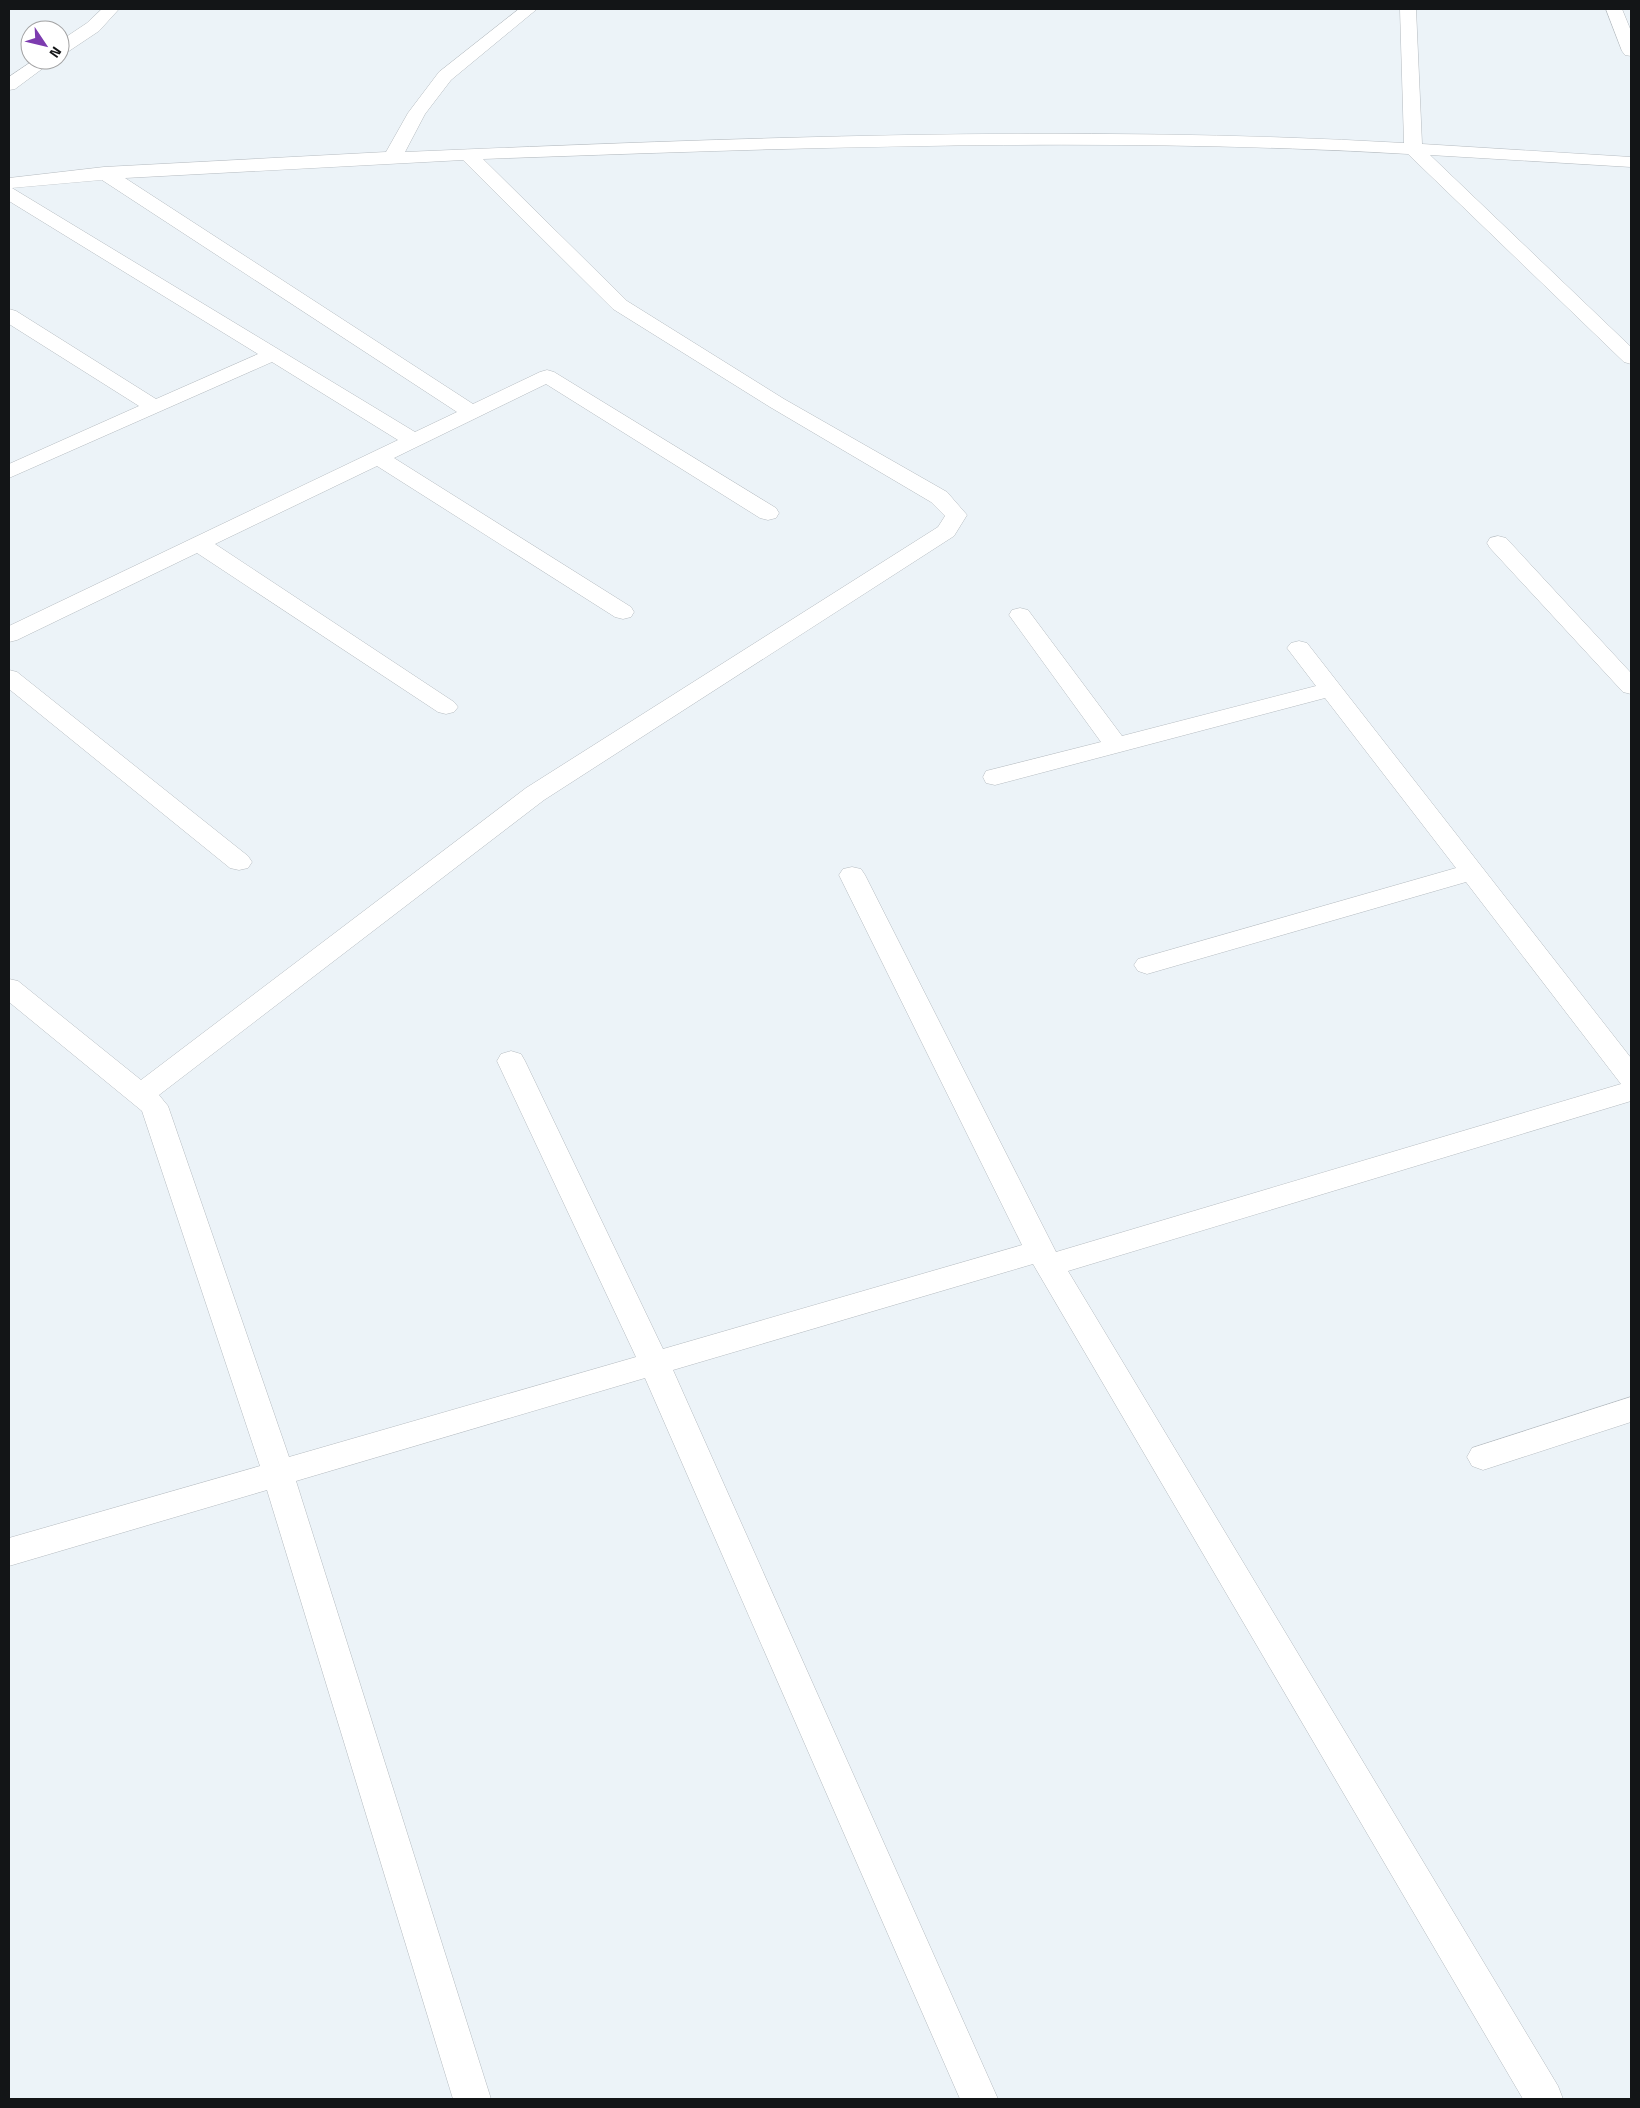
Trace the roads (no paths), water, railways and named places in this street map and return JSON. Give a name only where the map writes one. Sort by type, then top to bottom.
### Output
[{"type":"street","points":[[70,42],[93,27],[111,9]]},
{"type":"street","points":[[393,157],[417,113],[445,76],[529,9]]},
{"type":"street","points":[[1408,9],[1413,149],[1631,358]]},
{"type":"street","points":[[1614,9],[1631,51]]},
{"type":"street","points":[[9,85],[31,70]]},
{"type":"street","points":[[9,182],[104,173],[393,157],[940,140],[1161,139],[1413,149],[1631,162]]},
{"type":"street","points":[[140,1095],[535,794],[946,531],[956,514],[940,497],[769,398],[620,305],[466,154]]},
{"type":"street","points":[[104,173],[473,413]]},
{"type":"street","points":[[9,193],[415,441]]},
{"type":"street","points":[[9,315],[154,408]]},
{"type":"street","points":[[9,472],[272,355]]},
{"type":"street","points":[[9,635],[547,376],[768,513]]},
{"type":"street","points":[[379,458],[622,612]]},
{"type":"street","points":[[1498,543],[1631,687]]},
{"type":"street","points":[[199,544],[446,707]]},
{"type":"street","points":[[1020,615],[1116,746]]},
{"type":"street","points":[[1299,648],[1631,1078]]},
{"type":"street","points":[[9,676],[239,862]]},
{"type":"street","points":[[995,777],[1331,689]]},
{"type":"street","points":[[1147,966],[1472,872]]},
{"type":"street","points":[[852,875],[1044,1258],[1544,2099]]},
{"type":"street","points":[[9,988],[154,1106],[278,1473],[472,2099]]},
{"type":"street","points":[[511,1061],[654,1363],[979,2099]]},
{"type":"street","points":[[9,1552],[654,1363],[1044,1258],[1631,1091]]},
{"type":"street","points":[[1483,1457],[1631,1410]]}]
